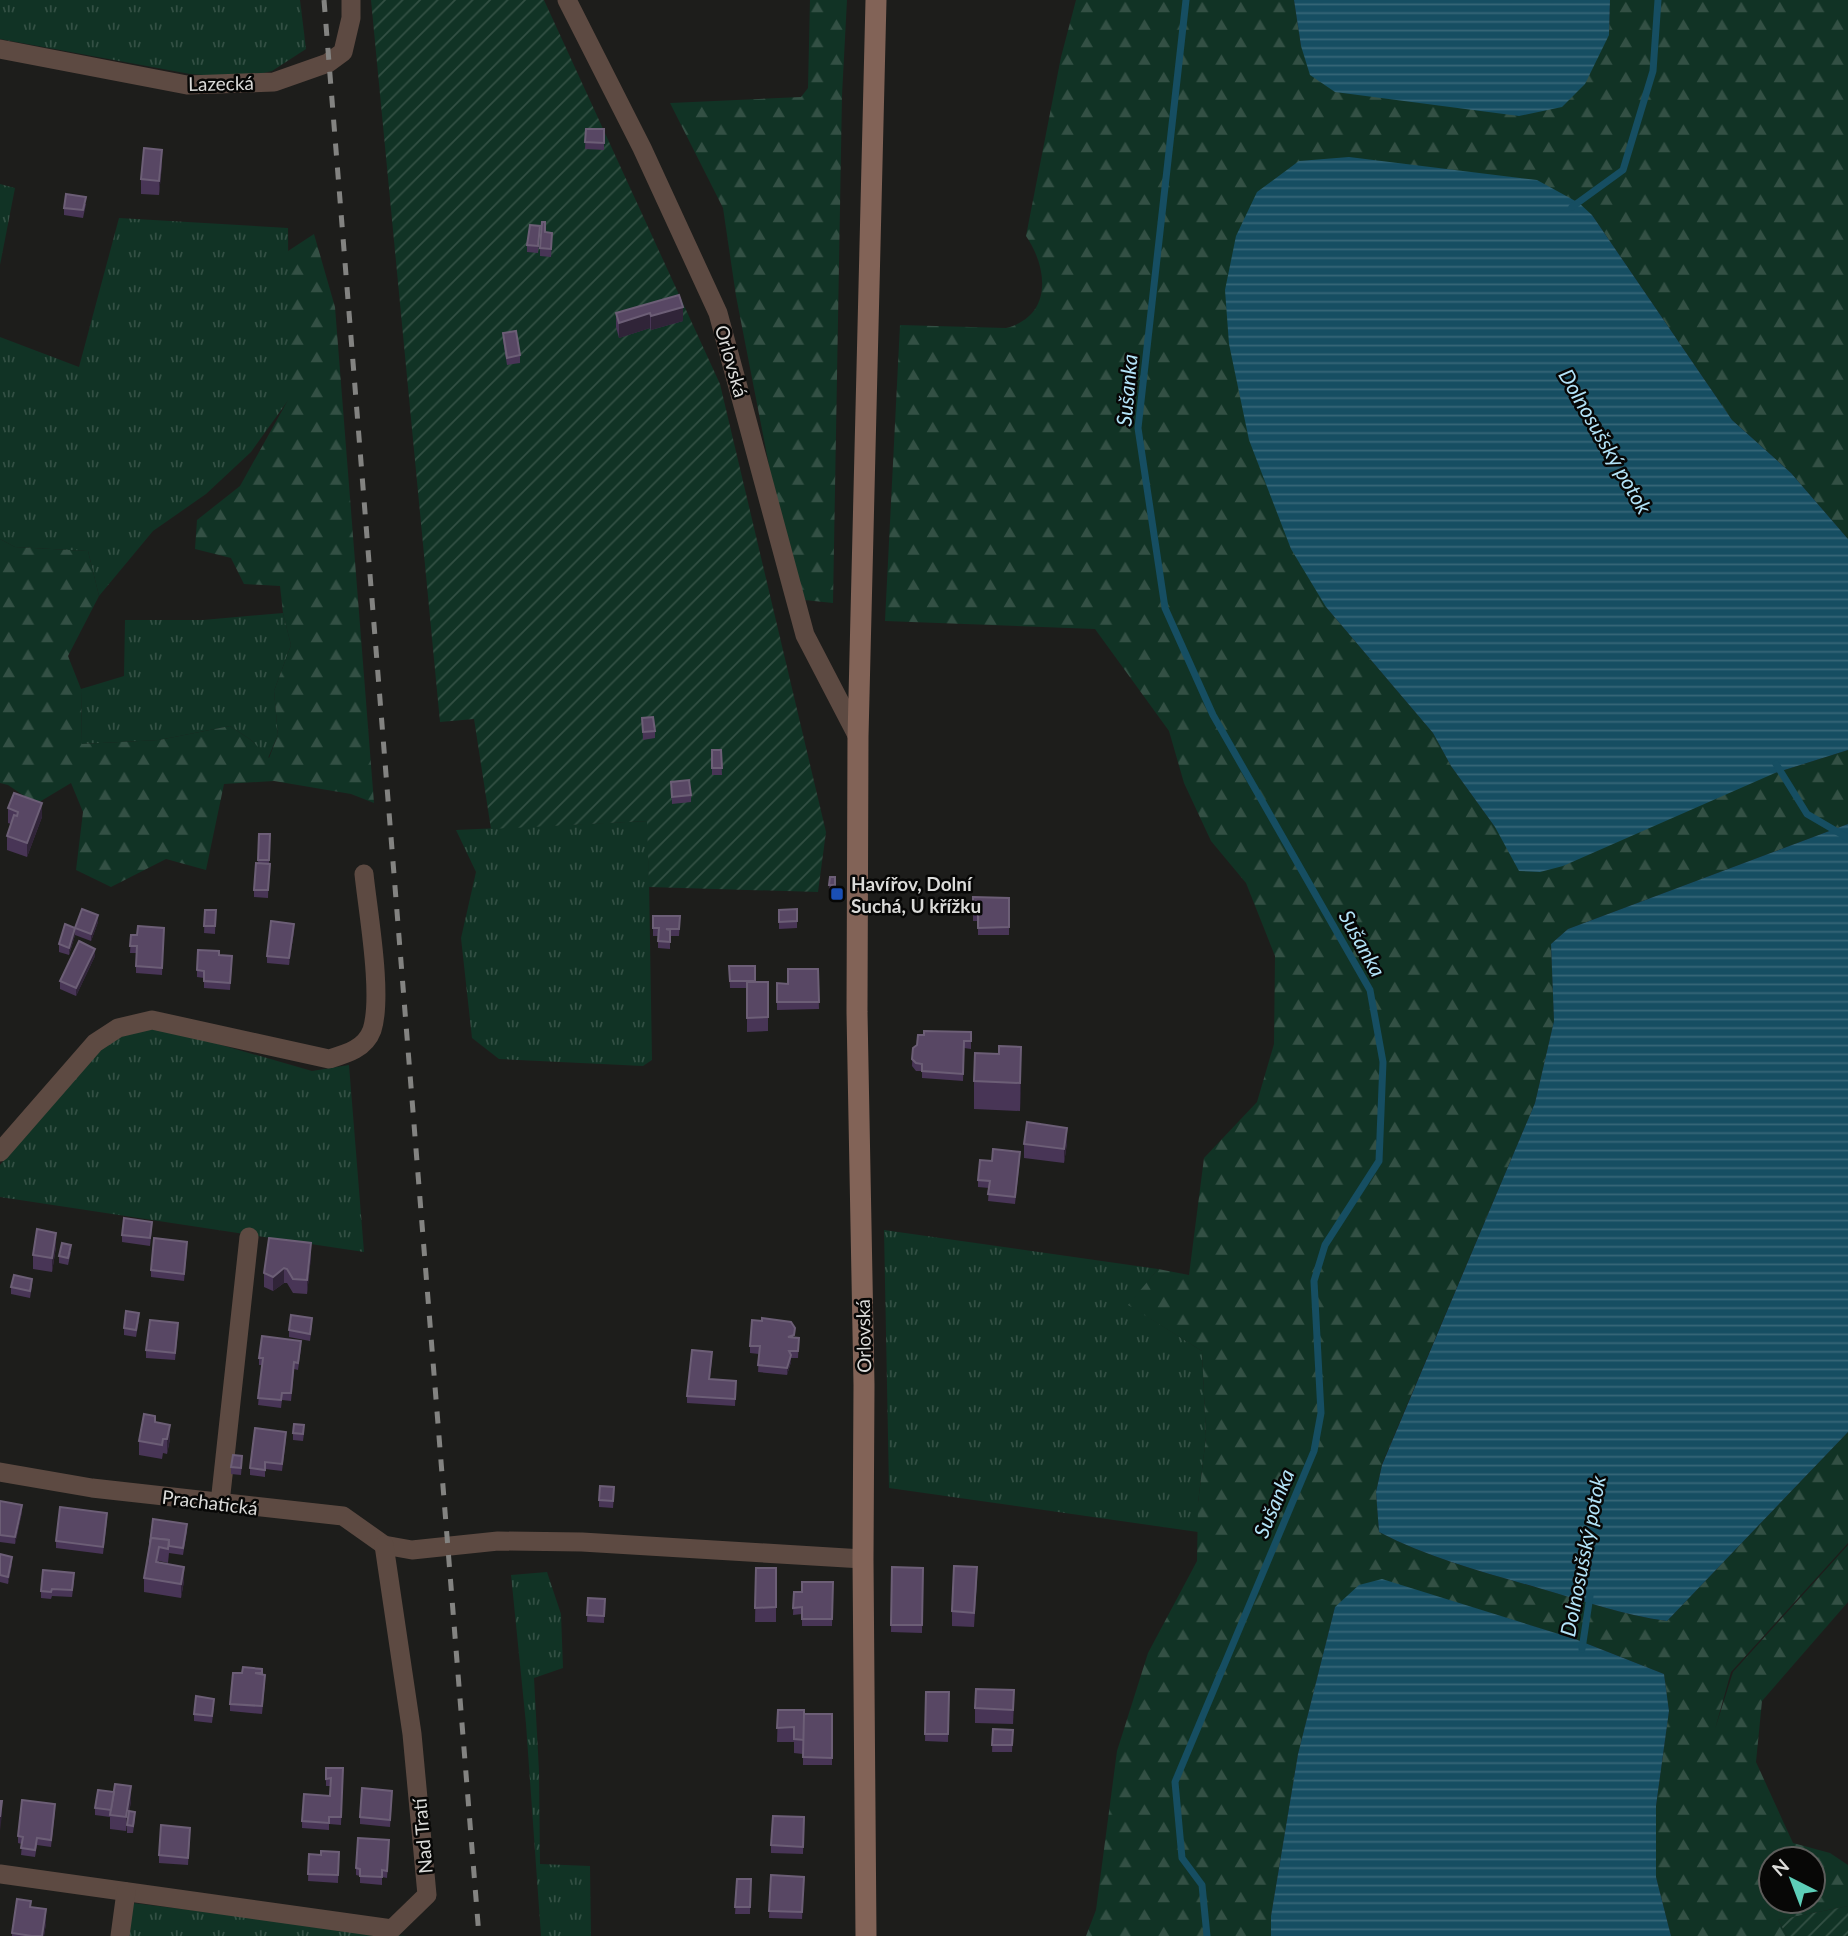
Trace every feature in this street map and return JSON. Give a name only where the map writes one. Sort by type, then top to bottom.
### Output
[{"type":"main road","name":"Orlovská","points":[[866,1936],[864,1385],[857,1012],[858,737],[876,0]]},
{"type":"street","name":"Lazecká","points":[[0,50],[187,85],[274,82],[328,63],[343,52],[351,18],[351,0]]},
{"type":"street","name":"Orlovská","points":[[567,0],[642,148],[718,313],[805,635],[858,737]]},
{"type":"street","points":[[0,1152],[95,1043],[118,1028],[152,1020],[329,1059],[353,1052],[371,1032],[376,994],[363,874]]},
{"type":"street","points":[[220,1503],[248,1237]]},
{"type":"street","name":"Prachatická","points":[[0,1472],[92,1488],[344,1516],[384,1545],[412,1550],[498,1541],[582,1542],[863,1559]]},
{"type":"street","name":"Nad Tratí","points":[[0,1874],[392,1929],[427,1895],[412,1734],[384,1545]]},
{"type":"street","points":[[120,1936],[126,1892]]},
{"type":"green space","points":[[0,0],[300,0],[306,49],[272,71],[242,78],[190,74],[0,39]]},
{"type":"green space","points":[[371,0],[544,0],[720,384],[826,832],[818,892],[649,887],[647,821],[491,829],[474,719],[440,722]]},
{"type":"green space","points":[[810,0],[847,0],[842,95],[833,603],[795,599],[736,296],[723,208],[670,103],[801,97],[808,88]]},
{"type":"green space","points":[[1076,0],[1294,0],[1301,46],[1609,35],[1610,0],[1848,0],[1848,539],[1791,473],[1732,420],[1592,215],[1326,607],[1433,733],[1451,766],[1495,827],[1775,773],[1848,750],[1848,824],[1568,929],[1551,944],[1554,1021],[1535,1103],[1382,1464],[1376,1492],[1379,1532],[1399,1542],[1480,1571],[1604,1607],[1667,1621],[1848,1432],[1848,1543],[1731,1672],[1715,1729],[1733,1672],[1848,1545],[1848,1602],[1762,1701],[1756,1762],[1793,1843],[1800,1845],[1757,1845],[1757,1915],[1803,1915],[1778,1920],[1787,1936],[1671,1936],[1656,1877],[1656,1806],[1669,1711],[1664,1674],[1575,1639],[1382,1580],[1335,1607],[1298,1754],[1271,1916],[1271,1936],[1086,1936],[1096,1910],[1117,1751],[1148,1653],[1197,1561],[1198,1503],[1206,1437],[1202,1351],[1128,1305],[1158,1269],[1189,1275],[1204,1158],[1257,1102],[1274,1044],[1275,956],[1246,883],[1211,841],[1184,783],[1169,731],[1095,629],[885,621],[900,325],[1006,328],[1021,322],[1032,313],[1042,290],[1039,262],[1026,236],[1061,57]]},
{"type":"green space","points":[[0,184],[15,188],[0,265]]},
{"type":"green space","points":[[119,218],[288,228],[289,399],[251,452],[206,494],[153,531],[99,596],[88,551],[15,547],[0,539],[0,337],[79,367]]},
{"type":"green space","points":[[314,234],[335,307],[374,803],[351,794],[274,781],[224,784],[206,870],[166,859],[111,887],[76,870],[83,812],[71,783],[36,804],[8,785],[0,783],[0,539],[15,547],[88,551],[99,596],[68,656],[81,689],[82,744],[159,740],[230,726],[251,740],[269,758],[278,735],[274,691],[291,645],[280,586],[244,584],[231,558],[195,549],[197,520],[240,486],[288,400],[288,251]]},
{"type":"green space","points":[[283,613],[291,645],[274,691],[278,735],[268,758],[251,740],[230,726],[159,740],[82,744],[81,689],[124,676],[125,620],[203,620]]},
{"type":"green space","points":[[648,821],[652,1060],[643,1066],[499,1059],[472,1038],[461,938],[476,872],[456,830]]},
{"type":"green space","points":[[159,1027],[312,1071],[349,1065],[364,1252],[0,1197],[0,1165],[103,1046],[127,1034]]},
{"type":"green space","points":[[884,1230],[1158,1269],[1129,1305],[1202,1351],[1206,1437],[1198,1503],[1198,1532],[889,1488]]},
{"type":"green space","points":[[547,1572],[561,1614],[563,1668],[534,1678],[540,1864],[590,1866],[591,1936],[541,1936],[526,1724],[511,1575]]},
{"type":"green space","points":[[1827,1852],[1848,1865],[1848,1906],[1827,1910]]},
{"type":"green space","points":[[133,1903],[394,1935],[408,1936],[128,1936]]},
{"type":"green space","points":[[1848,1906],[1848,1936],[1787,1936],[1778,1920],[1803,1915],[1827,1915],[1827,1910]]},
{"type":"water","points":[[1294,0],[1610,0],[1609,35],[1585,84],[1562,107],[1519,116],[1335,92],[1310,75],[1301,46]]},
{"type":"water","points":[[1349,157],[1537,180],[1579,203],[1592,215],[1732,420],[1791,473],[1848,539],[1848,750],[1775,773],[1563,866],[1540,872],[1519,871],[1495,827],[1451,766],[1433,733],[1326,607],[1291,549],[1249,440],[1229,344],[1225,290],[1236,236],[1257,192],[1299,161]]},
{"type":"water","points":[[1848,824],[1848,1432],[1667,1621],[1604,1607],[1480,1571],[1439,1558],[1379,1532],[1376,1492],[1382,1465],[1535,1103],[1554,1021],[1551,944],[1568,929]]},
{"type":"water","points":[[1382,1579],[1575,1639],[1664,1674],[1669,1711],[1656,1806],[1656,1877],[1671,1936],[1271,1936],[1271,1916],[1298,1754],[1335,1607],[1359,1585]]},
{"type":"building","points":[[586,129],[604,129],[604,143],[585,142]]},
{"type":"building","points":[[144,148],[162,150],[159,181],[141,179]]},
{"type":"building","points":[[66,194],[86,197],[83,210],[64,208]]},
{"type":"building","points":[[542,222],[545,222],[545,232],[552,233],[551,249],[540,248]]},
{"type":"building","points":[[530,225],[540,226],[538,246],[527,245]]},
{"type":"building","points":[[679,295],[683,307],[651,316],[650,313],[619,323],[616,313]]},
{"type":"building","points":[[516,331],[520,355],[507,358],[503,333]]},
{"type":"building","points":[[653,717],[655,731],[643,732],[642,718]]},
{"type":"building","points":[[712,750],[721,750],[722,768],[712,768]]},
{"type":"building","points":[[689,780],[691,795],[672,797],[671,782]]},
{"type":"building","points":[[14,793],[42,803],[27,843],[7,836],[14,815],[17,816],[18,812],[8,808]]},
{"type":"building","points":[[259,834],[270,834],[269,860],[258,860]]},
{"type":"building","points":[[256,863],[270,864],[268,890],[254,890]]},
{"type":"building","points":[[830,877],[835,877],[835,885],[829,885]]},
{"type":"building","points":[[973,897],[1009,898],[1009,927],[978,928],[978,914],[973,914]]},
{"type":"building","points":[[82,909],[98,915],[91,934],[75,928]]},
{"type":"building","points":[[797,909],[797,921],[779,922],[779,910]]},
{"type":"building","points":[[205,910],[216,910],[215,926],[204,926]]},
{"type":"building","points":[[653,916],[680,916],[679,929],[666,929],[670,930],[670,942],[658,941],[659,928],[653,928]]},
{"type":"building","points":[[271,921],[294,924],[289,958],[267,956]]},
{"type":"building","points":[[65,924],[75,928],[69,948],[59,944]]},
{"type":"building","points":[[138,926],[164,928],[162,968],[136,966],[137,946],[130,946],[131,935],[137,935]]},
{"type":"building","points":[[79,941],[95,949],[76,988],[60,981]]},
{"type":"building","points":[[198,950],[219,951],[219,955],[232,956],[230,983],[204,981],[204,971],[197,970]]},
{"type":"building","points":[[729,966],[755,966],[755,981],[730,981]]},
{"type":"building","points":[[788,969],[818,969],[819,1002],[777,1002],[777,983],[788,984]]},
{"type":"building","points":[[747,982],[768,982],[768,1017],[747,1018]]},
{"type":"building","points":[[924,1031],[971,1032],[971,1041],[964,1041],[963,1074],[922,1071],[922,1064],[912,1059],[918,1035],[924,1035]]},
{"type":"building","points":[[999,1046],[1021,1047],[1020,1083],[974,1081],[975,1053],[999,1054]]},
{"type":"building","points":[[1027,1122],[1067,1128],[1064,1149],[1024,1144]]},
{"type":"building","points":[[993,1149],[1020,1152],[1015,1197],[988,1194],[990,1181],[978,1180],[980,1160],[992,1161]]},
{"type":"building","points":[[124,1218],[152,1222],[150,1238],[122,1235]]},
{"type":"building","points":[[37,1229],[56,1233],[52,1258],[33,1255]]},
{"type":"building","points":[[154,1238],[187,1242],[184,1274],[151,1270]]},
{"type":"building","points":[[269,1238],[311,1243],[307,1280],[293,1279],[284,1268],[273,1277],[264,1273]]},
{"type":"building","points":[[62,1243],[71,1245],[68,1258],[59,1256]]},
{"type":"building","points":[[14,1275],[32,1279],[30,1291],[11,1287]]},
{"type":"building","points":[[126,1311],[139,1313],[136,1330],[124,1328]]},
{"type":"building","points":[[291,1315],[312,1318],[310,1334],[289,1330]]},
{"type":"building","points":[[762,1318],[791,1322],[795,1328],[794,1335],[788,1337],[799,1338],[798,1351],[789,1351],[791,1355],[787,1368],[758,1365],[760,1346],[750,1346],[752,1320],[762,1321]]},
{"type":"building","points":[[150,1320],[178,1323],[175,1353],[146,1350]]},
{"type":"building","points":[[262,1336],[301,1341],[298,1363],[294,1362],[291,1393],[282,1393],[281,1400],[258,1398],[263,1358],[259,1358]]},
{"type":"building","points":[[692,1350],[712,1352],[709,1379],[736,1381],[735,1399],[687,1396]]},
{"type":"building","points":[[144,1414],[155,1416],[155,1422],[170,1425],[167,1439],[163,1439],[162,1445],[139,1441]]},
{"type":"building","points":[[294,1424],[304,1425],[303,1434],[293,1433]]},
{"type":"building","points":[[255,1428],[286,1432],[282,1464],[265,1462],[265,1470],[250,1468]]},
{"type":"building","points":[[233,1455],[242,1456],[241,1468],[231,1467]]},
{"type":"building","points":[[600,1486],[614,1487],[613,1501],[599,1500]]},
{"type":"building","points":[[0,1501],[22,1505],[15,1537],[0,1535]]},
{"type":"building","points":[[60,1507],[107,1513],[103,1547],[56,1541]]},
{"type":"building","points":[[153,1519],[187,1524],[183,1548],[169,1546],[169,1540],[151,1538],[150,1543]]},
{"type":"building","points":[[151,1538],[169,1540],[168,1549],[159,1547],[156,1562],[184,1567],[181,1584],[144,1578]]},
{"type":"building","points":[[0,1554],[12,1557],[8,1577],[0,1575]]},
{"type":"building","points":[[954,1566],[977,1567],[974,1613],[952,1611]]},
{"type":"building","points":[[892,1567],[923,1568],[922,1625],[891,1625]]},
{"type":"building","points":[[756,1568],[776,1568],[776,1607],[755,1608]]},
{"type":"building","points":[[43,1570],[74,1573],[72,1590],[41,1591]]},
{"type":"building","points":[[802,1582],[833,1582],[832,1619],[802,1619],[802,1607],[793,1608],[794,1592],[802,1592]]},
{"type":"building","points":[[588,1598],[605,1599],[604,1616],[587,1615]]},
{"type":"building","points":[[243,1667],[262,1669],[262,1673],[255,1673],[265,1675],[262,1706],[230,1704],[233,1673],[242,1673]]},
{"type":"building","points":[[976,1689],[1014,1690],[1013,1710],[975,1708]]},
{"type":"building","points":[[926,1692],[949,1692],[948,1734],[925,1734]]},
{"type":"building","points":[[196,1696],[214,1699],[212,1716],[194,1714]]},
{"type":"building","points":[[778,1710],[804,1710],[804,1740],[794,1739],[794,1727],[777,1728]]},
{"type":"building","points":[[804,1714],[832,1714],[832,1758],[803,1757]]},
{"type":"building","points":[[993,1729],[1013,1730],[1012,1745],[992,1745]]},
{"type":"building","points":[[326,1768],[343,1768],[341,1817],[329,1817],[329,1823],[302,1821],[304,1794],[330,1796],[331,1778],[326,1779]]},
{"type":"building","points":[[115,1784],[131,1786],[126,1817],[110,1815]]},
{"type":"building","points":[[362,1788],[392,1791],[390,1820],[360,1817]]},
{"type":"building","points":[[98,1790],[114,1792],[111,1810],[95,1808]]},
{"type":"building","points":[[22,1800],[55,1804],[51,1840],[37,1838],[35,1850],[21,1848],[23,1837],[18,1836]]},
{"type":"building","points":[[129,1811],[135,1812],[133,1826],[127,1825]]},
{"type":"building","points":[[773,1816],[804,1817],[803,1847],[771,1845]]},
{"type":"building","points":[[161,1825],[190,1828],[188,1858],[159,1855]]},
{"type":"building","points":[[358,1838],[389,1840],[387,1871],[382,1870],[382,1877],[360,1876],[360,1869],[356,1868]]},
{"type":"building","points":[[321,1851],[339,1852],[338,1875],[308,1874],[309,1854],[321,1855]]},
{"type":"building","points":[[771,1875],[804,1877],[802,1912],[769,1911]]},
{"type":"building","points":[[737,1879],[751,1879],[750,1907],[735,1907]]},
{"type":"building","points":[[17,1899],[31,1901],[30,1907],[46,1909],[42,1936],[12,1933]]},
{"type":"waterway","name":"Sušanka","points":[[1186,0],[1138,428],[1165,608],[1213,715],[1370,990],[1383,1062],[1379,1161],[1325,1245],[1314,1281],[1321,1413],[1314,1451],[1175,1782],[1182,1858],[1202,1885],[1207,1936]]},
{"type":"waterway","name":"Dolnosušský potok","points":[[1572,207],[1623,170],[1653,71],[1658,0]]},
{"type":"waterway","name":"Dolnosušský potok","points":[[1776,764],[1807,814],[1848,838]]},
{"type":"waterway","name":"Dolnosušský potok","points":[[1582,1649],[1590,1596]]},
{"type":"railway","points":[[324,0],[479,1936]]},
{"type":"place","name":"Havířov, Dolní Suchá, U křížku","points":[[837,894]]}]
